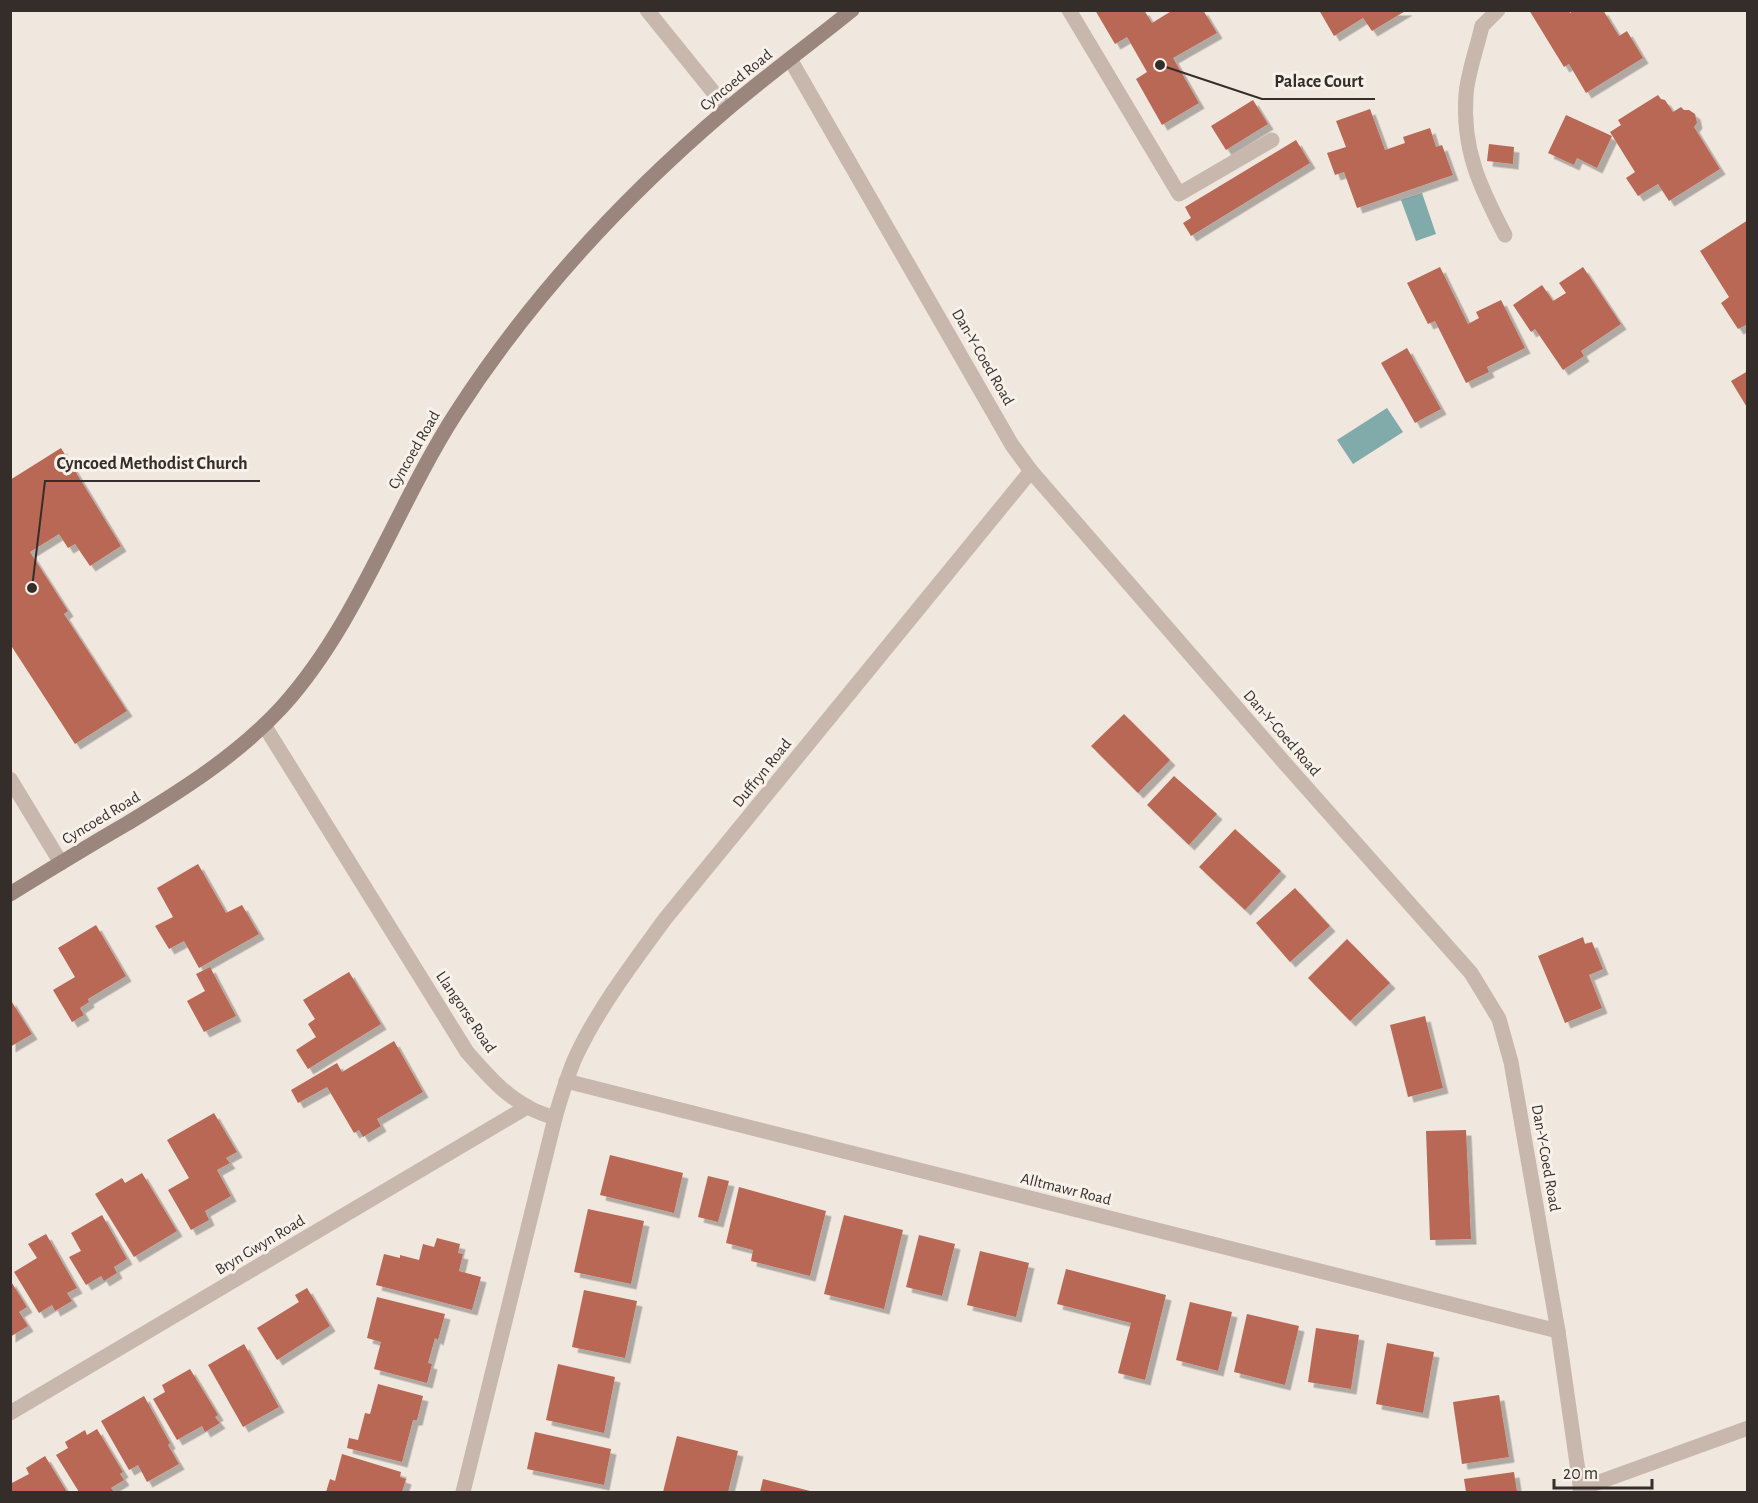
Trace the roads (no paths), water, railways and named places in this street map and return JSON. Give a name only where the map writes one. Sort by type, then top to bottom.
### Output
[{"type":"street","points":[[646,10],[727,109]]},
{"type":"street","name":"Cyncoed Road","points":[[10,894],[177,793],[237,749],[281,708],[335,635],[427,460],[457,411],[540,299],[580,253],[677,153],[727,109],[852,10]]},
{"type":"street","points":[[1069,10],[1179,194],[1272,140]]},
{"type":"street","points":[[1498,10],[1482,26],[1466,93],[1467,140],[1481,188],[1505,235]]},
{"type":"street","name":"Dan-Y-Coed Road","points":[[790,59],[1012,445],[1031,471],[1274,751],[1471,973],[1499,1019],[1511,1062],[1558,1330],[1581,1491]]},
{"type":"street","name":"Duffryn Road","points":[[555,1118],[576,1057],[603,1007],[665,919],[1031,471]]},
{"type":"street","name":"Llangorse Road","points":[[264,725],[467,1052],[485,1072],[526,1107],[555,1118]]},
{"type":"street","points":[[10,779],[61,863]]},
{"type":"street","name":"Alltmawr Road","points":[[566,1082],[1558,1330]]},
{"type":"street","name":"Bryn Gwyn Road","points":[[10,1413],[526,1107]]},
{"type":"street","points":[[463,1492],[555,1118]]},
{"type":"street","points":[[1581,1491],[1748,1428]]},
{"type":"water","points":[[1422,193],[1436,234],[1416,241],[1401,200]]},
{"type":"water","points":[[1387,408],[1403,432],[1353,464],[1337,440]]},
{"type":"place","name":"Palace Court","points":[[1160,65]]},
{"type":"place","name":"Cyncoed Methodist Church","points":[[32,588]]}]
